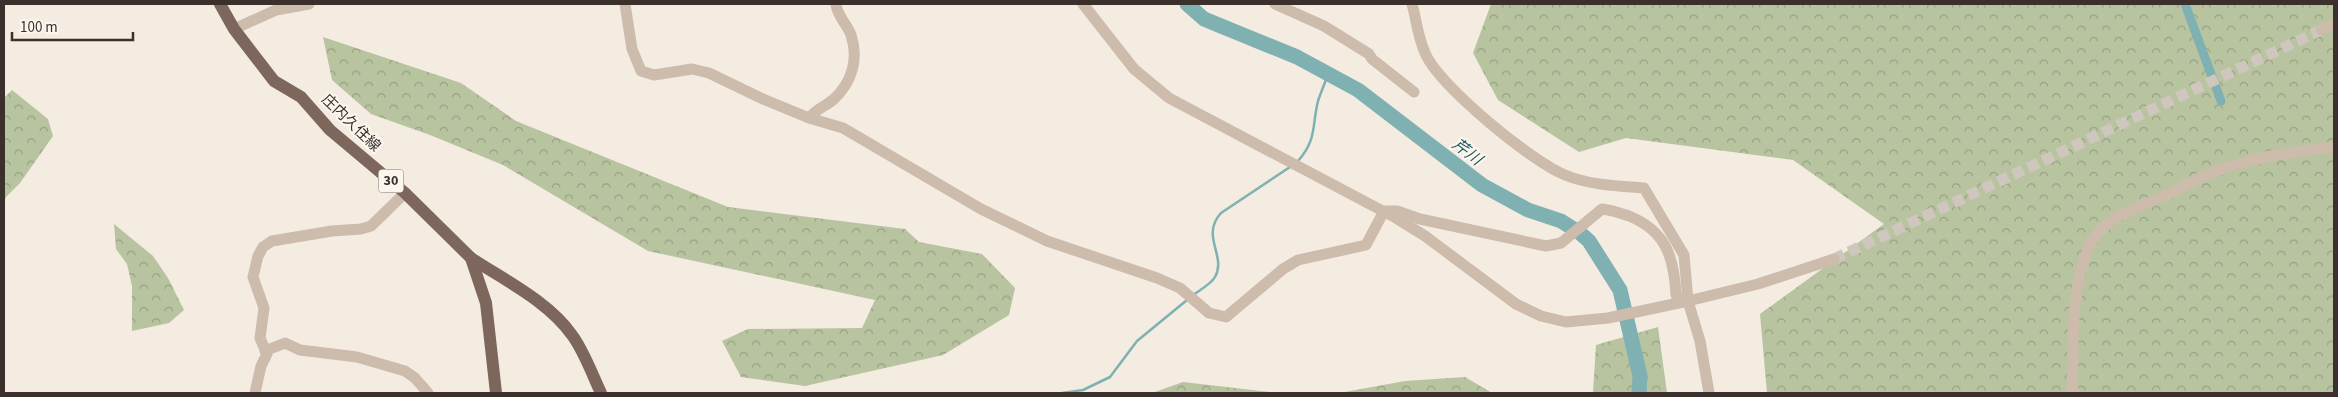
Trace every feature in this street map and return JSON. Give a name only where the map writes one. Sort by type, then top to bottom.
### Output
[{"type":"main road","name":"庄内久住線","points":[[220,4],[234,29],[263,70],[274,81],[301,97],[330,130],[405,193],[471,258],[547,309],[563,324],[573,336],[601,393]]},
{"type":"main road","name":"庄内久住線","points":[[471,258],[486,303],[496,393]]},
{"type":"street","points":[[234,29],[276,10],[309,4]]},
{"type":"street","points":[[625,4],[632,49],[641,71],[654,75],[692,69],[709,73],[763,99],[809,118],[843,128],[981,209],[1047,241],[1157,278],[1180,288],[1208,313],[1226,318],[1283,270],[1298,260],[1366,245],[1384,211]]},
{"type":"street","points":[[1083,4],[1119,51],[1144,78],[1169,98],[1384,211],[1425,236],[1521,307],[1549,319],[1577,322],[1608,318],[1758,284],[1834,259]]},
{"type":"street","points":[[1275,4],[1324,26],[1369,54],[1372,59],[1414,92]]},
{"type":"street","points":[[1412,4],[1416,30],[1426,56],[1436,71],[1494,127],[1530,154],[1565,176],[1610,186],[1644,188],[1684,255],[1683,302]]},
{"type":"street","points":[[809,118],[833,99],[848,82],[856,56],[851,34],[833,5]]},
{"type":"street","points":[[2322,30],[2334,25]]},
{"type":"street","points":[[2075,393],[2072,389],[2074,331],[2082,270],[2089,248],[2102,228],[2138,205],[2160,198],[2206,176],[2256,159],[2334,148]]},
{"type":"street","points":[[255,393],[261,366],[267,354],[260,338],[264,308],[253,277],[258,256],[263,247],[272,241],[371,226],[405,193]]},
{"type":"street","points":[[1384,211],[1397,211],[1420,219],[1546,246],[1561,243],[1602,209],[1611,210],[1642,221],[1657,232],[1664,242],[1675,274],[1676,295],[1683,302],[1700,341],[1710,393]]},
{"type":"street","points":[[265,351],[285,343],[300,350],[357,357],[405,371],[416,378],[428,393]]},
{"type":"green space","points":[[1491,4],[2334,4],[2334,393],[1767,393],[1760,314],[1884,224],[1793,160],[1626,138],[1579,152],[1498,100],[1473,53]]},
{"type":"green space","points":[[323,37],[461,83],[516,121],[728,207],[905,229],[919,242],[982,254],[1015,288],[1009,315],[943,355],[805,386],[741,377],[722,341],[748,329],[862,328],[875,300],[648,251],[503,165],[430,135],[371,114],[332,80]]},
{"type":"green space","points":[[12,90],[48,119],[53,136],[20,183],[6,197],[4,203],[4,98]]},
{"type":"green space","points":[[114,224],[153,256],[168,278],[184,310],[169,323],[132,331],[132,286],[127,264],[116,249]]},
{"type":"green space","points":[[1658,327],[1667,393],[1593,393],[1596,345]]},
{"type":"green space","points":[[1465,377],[1492,393],[1339,393],[1405,381]]},
{"type":"green space","points":[[1183,382],[1279,393],[1152,393]]},
{"type":"waterway","name":"芹川","points":[[1187,4],[1204,19],[1297,57],[1358,90],[1482,185],[1528,210],[1561,221],[1580,233],[1589,241],[1620,290],[1640,376],[1639,393]]},
{"type":"waterway","points":[[2185,4],[2221,101]]},
{"type":"waterway","points":[[1298,161],[1311,139],[1318,101],[1328,74]]},
{"type":"waterway","points":[[1193,295],[1211,282],[1218,269],[1213,230],[1215,221],[1221,213],[1290,167]]},
{"type":"waterway","points":[[1062,393],[1083,390],[1110,377],[1137,341],[1187,300]]},
{"type":"tunnel","points":[[1834,259],[2321,30]]}]
